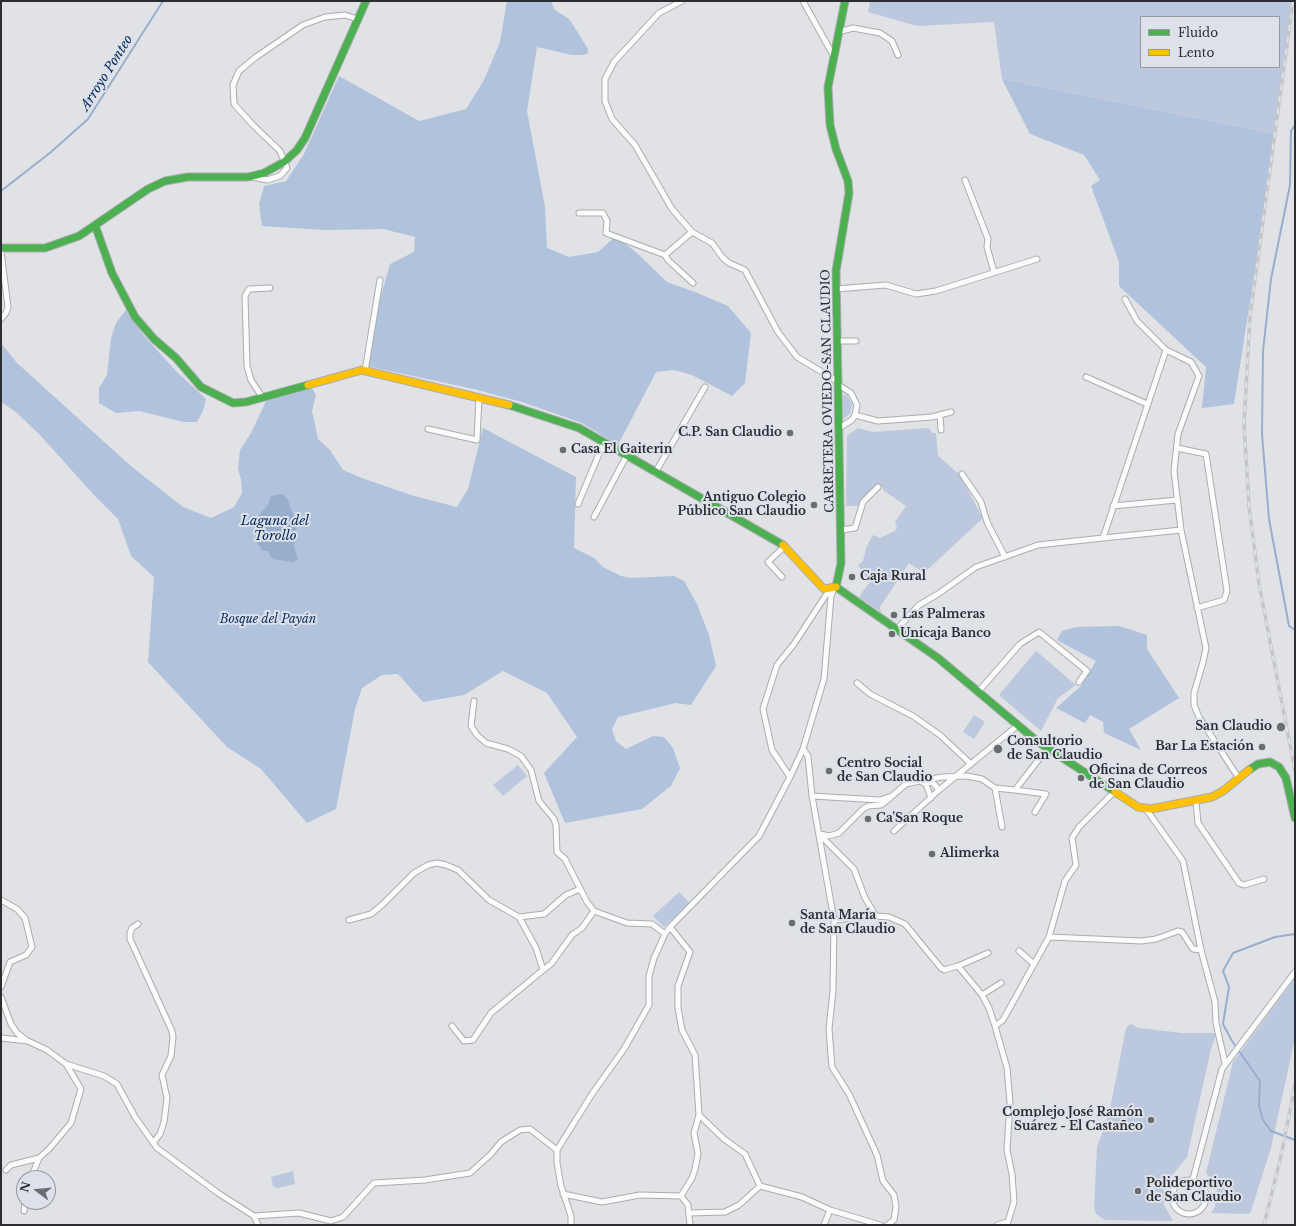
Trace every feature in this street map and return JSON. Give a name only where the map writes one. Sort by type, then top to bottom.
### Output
[{"type":"street","points":[[1,248],[45,248],[79,236],[148,189],[165,181],[188,177],[248,177],[264,173],[284,162],[297,150],[305,138],[366,1]]},
{"type":"street","points":[[682,1],[659,12],[614,62],[605,80],[605,101],[612,119],[635,145],[672,209],[692,232],[712,243],[723,258],[729,263],[745,270],[778,332],[797,358],[837,383],[851,393],[855,398],[857,405],[855,415],[848,423],[839,428]]},
{"type":"street","points":[[803,1],[833,55]]},
{"type":"street","name":"CARRETERA OVIEDO-SAN CLAUDIO","points":[[835,587],[841,564],[836,289],[839,248],[849,193],[848,181],[836,149],[828,106],[828,87],[833,55],[845,1]]},
{"type":"street","points":[[284,162],[280,151],[234,104],[233,85],[239,71],[256,57],[303,24],[325,17],[345,15],[357,19]]},
{"type":"street","points":[[838,32],[853,28],[880,34],[892,41],[898,55]]},
{"type":"street","points":[[965,180],[988,239],[987,247],[994,272]]},
{"type":"street","points":[[579,213],[603,214],[607,221],[606,233],[666,254]]},
{"type":"street","points":[[95,225],[112,273],[135,317],[154,339],[176,358],[201,387],[214,395],[233,403],[246,402],[365,371],[479,397],[579,428],[627,455],[655,473],[785,546],[824,589],[835,587],[898,628],[938,658],[1017,726],[1047,749],[1138,807],[1146,809],[1196,801],[1216,795],[1238,777],[1258,764],[1266,762],[1274,763],[1286,778],[1295,818]]},
{"type":"street","points":[[666,254],[692,232]]},
{"type":"street","points":[[1,252],[8,307],[6,314],[1,319]]},
{"type":"street","points":[[666,254],[668,260],[693,283]]},
{"type":"street","points":[[836,289],[886,285],[916,294],[936,291],[1037,259]]},
{"type":"street","points":[[365,371],[380,280]]},
{"type":"street","points":[[262,397],[246,366],[245,296],[249,289],[270,288]]},
{"type":"street","points":[[1125,299],[1137,321],[1166,350],[1191,362],[1198,376],[1178,434],[1174,471],[1181,530],[1206,648],[1194,693],[1194,704],[1199,717],[1238,777]]},
{"type":"street","points":[[837,341],[856,341]]},
{"type":"street","points":[[1103,538],[1166,350]]},
{"type":"street","points":[[1086,376],[1147,404]]},
{"type":"street","points":[[655,473],[705,387]]},
{"type":"street","points":[[428,429],[477,440],[479,397]]},
{"type":"street","points":[[855,415],[878,420],[940,416],[951,412]]},
{"type":"street","points":[[940,416],[941,430]]},
{"type":"street","points":[[578,504],[604,442]]},
{"type":"street","points":[[1176,448],[1206,454],[1227,591],[1224,600],[1197,608]]},
{"type":"street","points":[[594,517],[627,455]]},
{"type":"street","points":[[962,474],[980,502],[987,522],[1005,557]]},
{"type":"street","points":[[841,530],[855,528],[863,502],[878,487]]},
{"type":"street","points":[[1114,506],[1177,500]]},
{"type":"street","points":[[898,628],[919,604],[938,594],[976,567],[1038,546],[1181,530]]},
{"type":"street","points":[[782,577],[768,562],[785,546]]},
{"type":"street","points":[[571,1225],[571,1216],[563,1194],[556,1163],[557,1150],[587,1100],[624,1049],[649,1005],[649,976],[654,958],[665,934],[670,927],[759,836],[790,777],[803,750],[824,679],[831,596],[835,587]]},
{"type":"street","points":[[790,777],[772,750],[763,709],[777,665],[794,644],[826,595],[835,587]]},
{"type":"street","points":[[978,692],[1020,644],[1040,632],[1087,671],[1079,682]]},
{"type":"street","points":[[857,683],[870,694],[913,716],[940,735],[971,764]]},
{"type":"street","points":[[474,701],[471,726],[476,735],[486,743],[508,749],[521,756],[531,770],[539,801],[554,819],[556,825],[557,852],[565,859],[580,889],[594,912],[627,923],[652,924],[665,934]]},
{"type":"street","points":[[894,831],[939,790],[956,778],[1017,726]]},
{"type":"street","points":[[1015,790],[1047,749]]},
{"type":"street","points":[[803,750],[808,756],[812,796],[834,920],[833,991],[829,1029],[832,1067],[849,1094],[877,1155],[883,1181],[894,1195],[896,1207],[894,1220],[887,1225]]},
{"type":"street","points":[[819,834],[829,836],[839,833],[863,809],[868,806],[881,805],[906,784],[936,778],[956,778],[967,776],[982,780],[995,788],[1046,794],[1035,812]]},
{"type":"street","points":[[936,778],[940,784],[939,790]]},
{"type":"street","points":[[920,781],[933,783],[939,790]]},
{"type":"street","points":[[920,781],[926,784],[931,798]]},
{"type":"street","points":[[995,788],[1002,827]]},
{"type":"street","points":[[995,1026],[1003,1020],[1049,937],[1065,881],[1076,865],[1072,838],[1079,827],[1114,792]]},
{"type":"street","points":[[812,796],[880,800],[892,796]]},
{"type":"street","points":[[1196,801],[1198,823],[1239,883],[1244,885],[1264,880]]},
{"type":"street","points":[[1146,809],[1183,861],[1201,950],[1215,1002],[1216,1023],[1225,1064]]},
{"type":"street","points":[[819,834],[854,869],[865,898],[876,916]]},
{"type":"street","points":[[349,920],[371,914],[414,873],[428,865],[438,863],[446,864],[458,870],[489,900],[519,917],[538,952],[543,970]]},
{"type":"street","points":[[519,917],[544,914],[566,895],[580,889]]},
{"type":"street","points":[[1,900],[17,909],[25,918],[32,947],[26,955],[10,962],[1,987]]},
{"type":"street","points":[[452,1026],[464,1041],[473,1040],[491,1013],[552,964],[572,935],[582,928],[594,912]]},
{"type":"street","points":[[834,920],[889,916],[905,924],[944,970],[958,966],[988,952]]},
{"type":"street","points":[[138,924],[132,928],[130,939],[172,1031],[173,1037],[171,1056],[162,1075],[167,1098],[164,1122],[160,1134],[154,1144]]},
{"type":"street","points":[[670,927],[690,952],[678,986],[678,1008],[682,1030],[695,1055],[699,1115],[694,1133],[698,1154],[695,1169],[692,1178],[681,1196]]},
{"type":"street","points":[[1049,937],[1142,941],[1156,939],[1178,931],[1182,932],[1193,949],[1201,950]]},
{"type":"street","points":[[1019,951],[1034,964]]},
{"type":"street","points":[[958,966],[982,995],[989,1008],[1007,1068],[1010,1102],[1007,1150],[1012,1174],[1014,1202],[1007,1223],[997,1225]]},
{"type":"street","points":[[1193,1179],[1222,1069],[1234,1050],[1295,972]]},
{"type":"street","points":[[982,995],[1001,983]]},
{"type":"street","points":[[1,997],[11,1024],[17,1033],[28,1041]]},
{"type":"street","points":[[1,1038],[28,1041],[39,1045],[66,1064],[104,1076],[117,1084],[135,1117],[154,1144],[172,1161],[189,1171],[236,1206],[254,1216],[300,1213],[331,1221],[343,1217],[374,1183],[425,1180],[470,1173],[490,1155],[501,1142],[520,1130],[530,1129],[557,1150]]},
{"type":"street","points":[[34,1170],[39,1158],[71,1123],[80,1092],[79,1083],[66,1064]]},
{"type":"street","points":[[699,1115],[724,1139],[745,1154],[760,1186]]},
{"type":"street","points":[[6,1170],[11,1165],[39,1158]]},
{"type":"street","points":[[1193,1179],[1203,1186],[1206,1197],[1200,1211],[1188,1214],[1180,1212],[1173,1204],[1172,1192],[1178,1182],[1193,1179]]},
{"type":"street","points":[[760,1186],[802,1197],[830,1210],[880,1225]]},
{"type":"street","points":[[689,1213],[725,1212],[739,1205],[760,1186]]},
{"type":"street","points":[[563,1194],[602,1202],[640,1195],[681,1196]]},
{"type":"street","points":[[681,1196],[688,1205],[690,1225]]},
{"type":"street","points":[[824,1225],[830,1210]]},
{"type":"street","points":[[254,1216],[258,1225]]},
{"type":"shaded area","points":[[870,1],[1293,1],[1276,134],[1002,79],[994,22],[917,26],[868,12]]},
{"type":"shaded area","points":[[843,395],[847,395],[852,404],[850,414],[843,419]]},
{"type":"shaded area","points":[[858,428],[873,432],[929,428],[932,433],[936,433],[938,456],[959,474],[983,518],[924,573],[909,563],[880,607],[881,612],[859,597],[868,584],[870,584],[858,565],[863,561],[866,548],[873,535],[880,538],[895,531],[897,528],[895,522],[906,506],[884,491],[880,484],[864,497],[860,506],[846,506],[847,436]]},
{"type":"shaded area","points":[[1036,651],[1076,685],[1058,698],[1041,731],[999,695]]},
{"type":"shaded area","points":[[974,715],[985,722],[974,739],[963,732]]},
{"type":"shaded area","points":[[518,765],[527,776],[503,796],[493,785]]},
{"type":"shaded area","points":[[679,892],[690,903],[664,927],[653,916]]},
{"type":"shaded area","points":[[1295,978],[1295,1038],[1271,1148],[1250,1214],[1211,1213],[1215,1207],[1217,1190],[1214,1183],[1206,1173],[1233,1062]]},
{"type":"shaded area","name":"Complejo José Ramón Suárez - El Castañeo","points":[[1131,1024],[1139,1028],[1182,1033],[1213,1033],[1216,1035],[1211,1049],[1187,1157],[1166,1183],[1164,1190],[1164,1205],[1173,1221],[1105,1220],[1096,1214],[1094,1208],[1097,1147],[1109,1114],[1126,1028]]},
{"type":"shaded area","points":[[293,1171],[295,1184],[277,1188],[273,1186],[271,1177]]},
{"type":"green space","points":[[507,1],[551,1],[554,9],[570,20],[588,49],[588,53],[584,55],[572,55],[537,47],[527,111],[545,207],[547,248],[569,257],[598,252],[616,236],[639,255],[667,282],[728,306],[751,333],[745,383],[732,396],[692,375],[674,370],[656,372],[618,445],[582,423],[522,402],[474,389],[366,366],[372,327],[390,264],[414,252],[415,237],[383,229],[326,230],[262,226],[259,204],[264,186],[286,181],[304,154],[339,76],[419,121],[466,109],[484,80],[500,42]]},
{"type":"green space","points":[[1002,79],[1276,134],[1234,404],[1202,408],[1206,367],[1119,286],[1119,262],[1091,186],[1100,180],[1084,155],[1030,134]]},
{"type":"green space","points":[[126,310],[145,337],[176,371],[206,399],[203,411],[197,422],[184,422],[139,411],[116,413],[99,403],[99,388],[107,375],[111,338],[116,323]]},
{"type":"green space","name":"Bosque del Payán","points":[[1,343],[17,363],[132,467],[183,507],[211,518],[234,507],[242,493],[241,479],[238,469],[240,450],[251,433],[267,399],[311,387],[316,395],[312,411],[318,439],[330,450],[343,470],[414,496],[457,507],[468,489],[483,428],[576,477],[574,548],[594,558],[603,567],[621,576],[630,578],[674,576],[684,581],[697,604],[709,635],[716,666],[691,705],[676,703],[618,717],[612,729],[616,741],[626,749],[653,736],[664,737],[673,748],[680,768],[671,786],[642,809],[565,823],[544,773],[577,737],[547,693],[503,671],[464,695],[423,702],[398,674],[382,675],[362,688],[355,709],[336,809],[307,823],[261,769],[227,747],[148,662],[154,577],[131,556],[118,519],[93,494],[41,436],[16,412],[1,402]]},
{"type":"green space","points":[[1119,626],[1147,635],[1147,649],[1179,698],[1129,729],[1141,750],[1104,733],[1103,722],[1090,715],[1085,723],[1056,708],[1081,686],[1096,661],[1057,640],[1062,631],[1076,627]]},
{"type":"water","name":"Laguna del Torollo","points":[[282,494],[287,498],[296,522],[294,547],[298,559],[293,562],[272,559],[268,551],[262,551],[257,542],[257,521],[259,515],[268,505],[271,496]]},
{"type":"waterway","name":"Arroyo Ponteo","points":[[1,191],[51,152],[88,119],[163,1]]},
{"type":"waterway","points":[[1295,125],[1291,131],[1290,185],[1271,279],[1263,351],[1262,434],[1269,519],[1289,626],[1295,630]]},
{"type":"waterway","points":[[1295,934],[1275,937],[1233,953],[1223,971],[1229,987],[1223,1024],[1232,1041],[1260,1081],[1259,1106],[1263,1120],[1271,1131],[1295,1140]]},
{"type":"railway","points":[[1293,1],[1250,316],[1244,424],[1249,506],[1259,584],[1295,771]]},
{"type":"railway","points":[[1264,1225],[1281,1156],[1295,1085]]},
{"type":"traffic: fast","points":[[1,248],[45,248],[79,236],[148,189],[165,181],[188,177],[248,177],[264,173],[284,162],[297,150],[305,138],[366,1]]},
{"type":"traffic: fast","points":[[836,587],[841,563],[836,271],[849,193],[848,181],[836,149],[830,125],[828,87],[845,1]]},
{"type":"traffic: fast","points":[[95,225],[112,273],[135,317],[154,339],[176,358],[201,387],[233,403],[246,402],[308,385]]},
{"type":"traffic: fast","points":[[509,405],[579,428],[783,545]]},
{"type":"traffic: fast","points":[[836,587],[938,658],[1038,742],[1115,792]]},
{"type":"traffic: fast","points":[[1249,770],[1258,764],[1270,762],[1279,767],[1286,778],[1295,818]]},
{"type":"traffic: slow","points":[[308,385],[362,370],[509,405]]},
{"type":"traffic: slow","points":[[783,545],[824,589],[836,587]]},
{"type":"traffic: slow","points":[[1115,792],[1138,807],[1151,809],[1212,797],[1223,791],[1249,770]]},
{"type":"place","name":"C.P. San Claudio","points":[[790,433]]},
{"type":"place","name":"Casa El Gaiterin","points":[[563,450]]},
{"type":"place","name":"Antiguo Colegio Público San Claudio","points":[[814,505]]},
{"type":"place","name":"Caja Rural","points":[[852,577]]},
{"type":"place","name":"Las Palmeras","points":[[894,615]]},
{"type":"place","name":"Unicaja Banco","points":[[892,634]]},
{"type":"place","name":"San Claudio","points":[[1281,727]]},
{"type":"place","name":"Bar La Estación","points":[[1262,747]]},
{"type":"place","name":"Consultorio de San Claudio","points":[[998,749]]},
{"type":"place","name":"Centro Social de San Claudio","points":[[829,771]]},
{"type":"place","name":"Oficina de Correos de San Claudio","points":[[1081,778]]},
{"type":"place","name":"Ca'San Roque","points":[[868,819]]},
{"type":"place","name":"Alimerka","points":[[932,854]]},
{"type":"place","name":"Santa María de San Claudio","points":[[792,923]]},
{"type":"place","name":"Complejo José Ramón Suárez - El Castañeo","points":[[1151,1120]]},
{"type":"place","name":"Polideportivo de San Claudio","points":[[1138,1191]]}]
